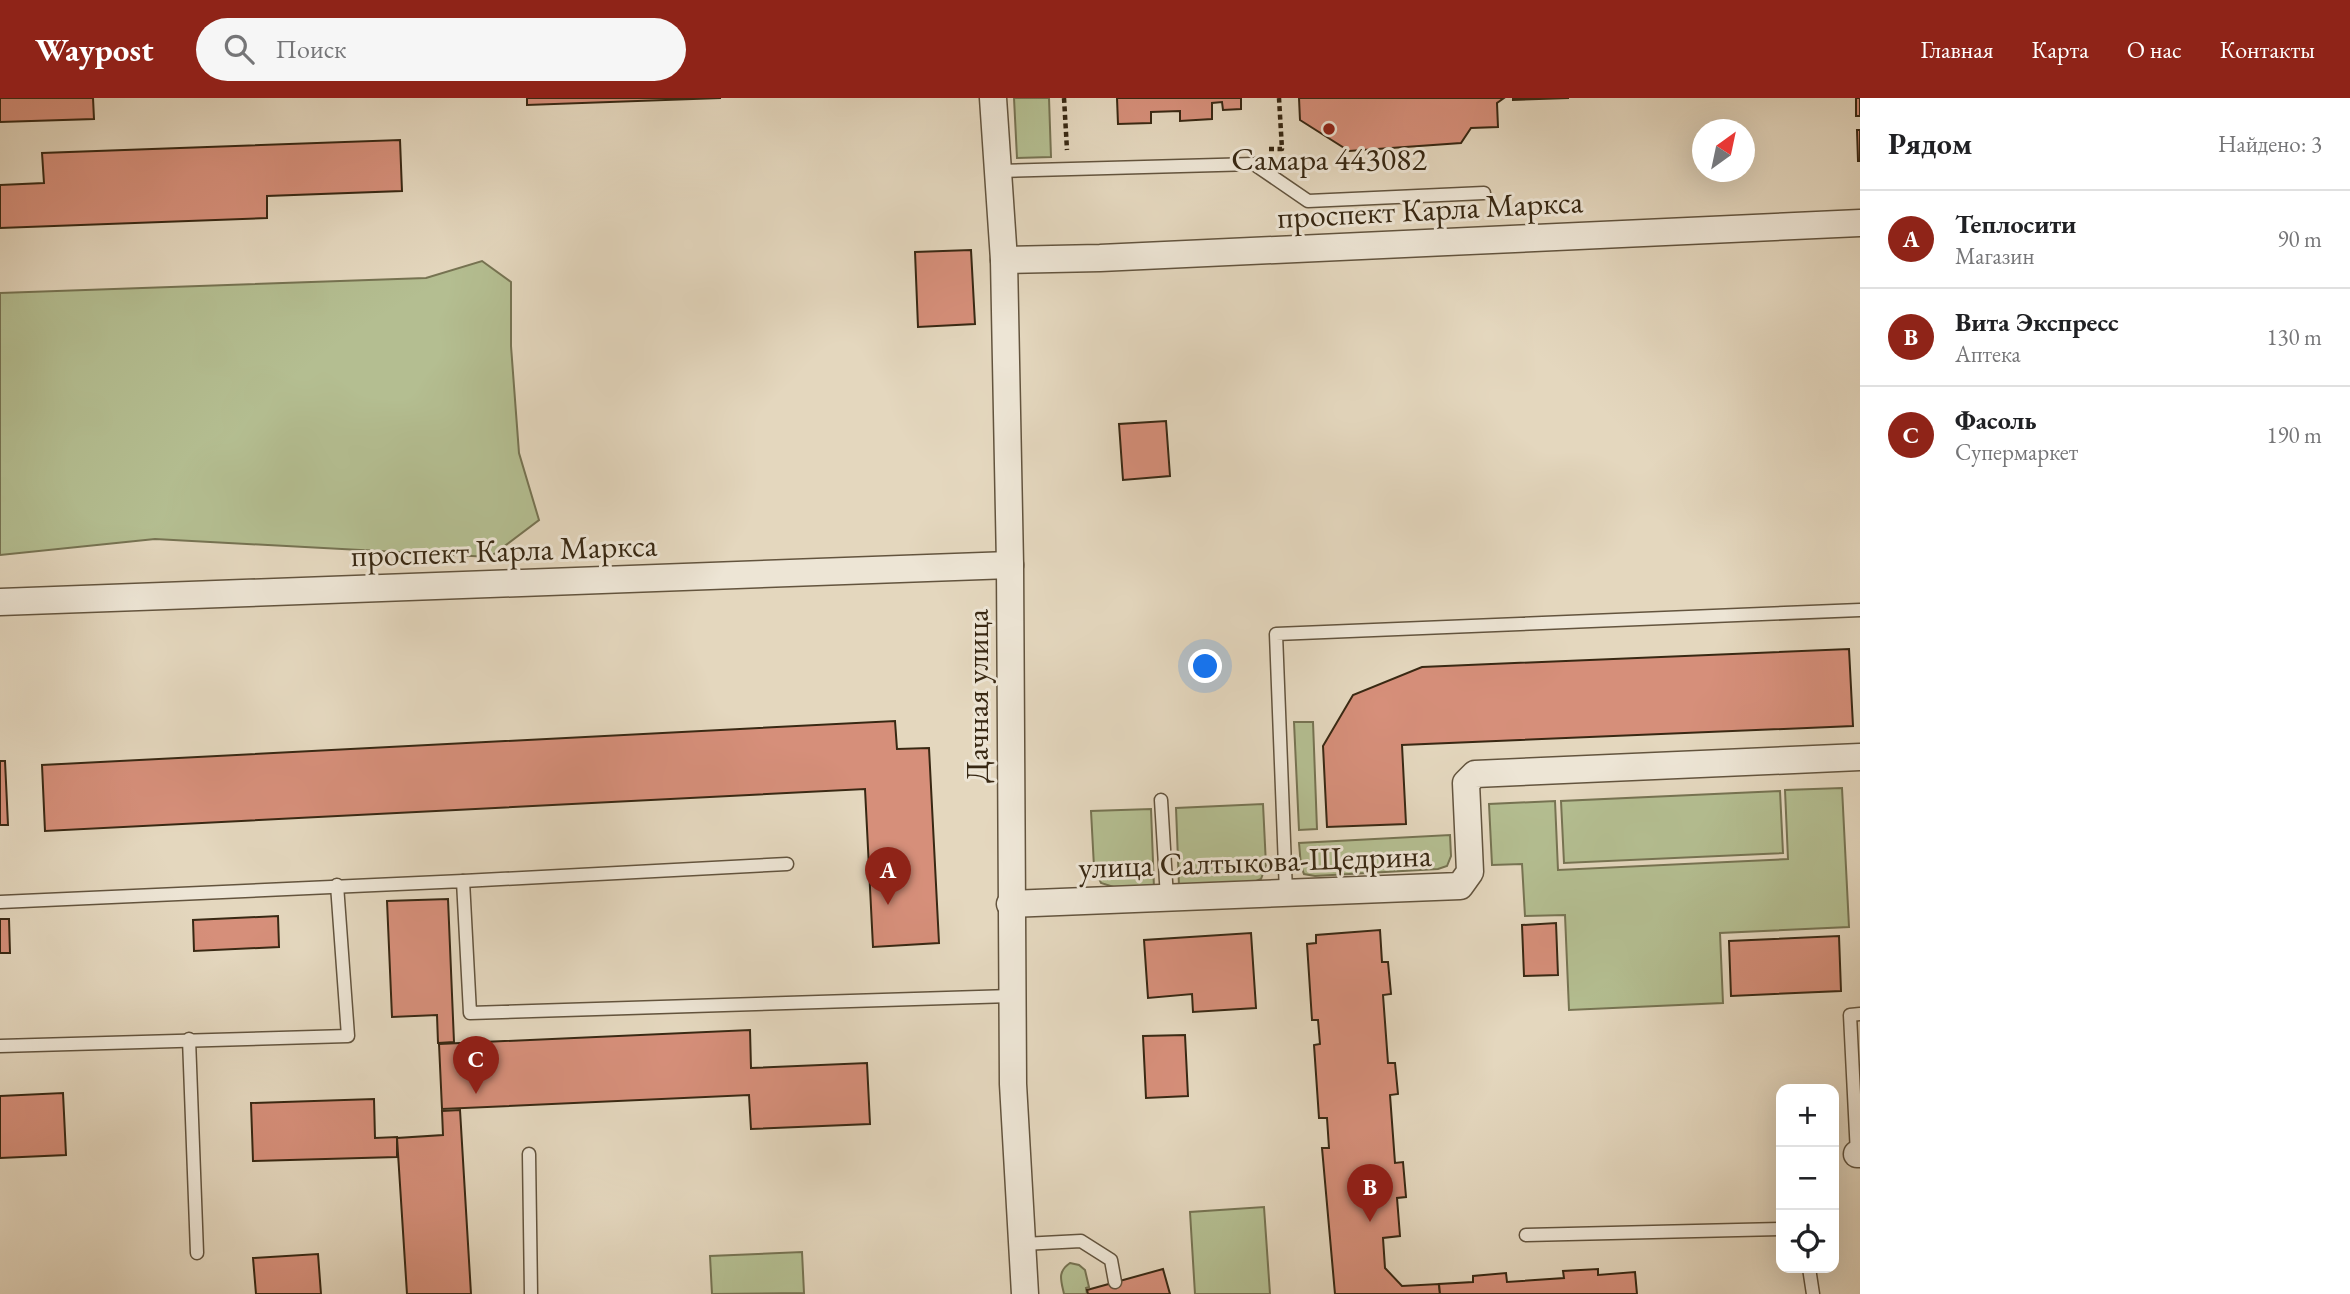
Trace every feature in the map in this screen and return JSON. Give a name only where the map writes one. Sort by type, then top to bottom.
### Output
[{"type":"street","name":"Дачная улица","points":[[993,98],[1003,260],[1010,565],[1013,1084],[1026,1294]]},
{"type":"street","name":"проспект Карла Маркса","points":[[1003,260],[1100,258],[1860,223]]},
{"type":"street","name":"проспект Карла Маркса","points":[[0,602],[1010,565]]},
{"type":"street","name":"улица Салтыкова-Щедрина","points":[[1010,904],[1460,886],[1470,872],[1465,783],[1475,774],[1860,757]]},
{"type":"lane","points":[[998,171],[1254,164],[1308,201],[1484,193]]},
{"type":"lane","points":[[1286,893],[1276,634],[1860,610]]},
{"type":"lane","points":[[1161,800],[1167,898]]},
{"type":"lane","points":[[0,902],[787,864]]},
{"type":"lane","points":[[463,881],[470,1013],[1011,996]]},
{"type":"lane","points":[[0,1046],[348,1036],[337,885]]},
{"type":"lane","points":[[1859,1154],[1850,1015],[1860,1014]]},
{"type":"lane","points":[[188,1039],[197,1252]]},
{"type":"lane","points":[[529,1154],[531,1294]]},
{"type":"lane","points":[[1526,1235],[1776,1229]]},
{"type":"lane","points":[[1023,1244],[1080,1241],[1111,1260],[1115,1282]]},
{"type":"lane","points":[[1810,1273],[1813,1294]]},
{"type":"green space","points":[[1014,98],[1049,98],[1051,157],[1017,158]]},
{"type":"green space","points":[[482,261],[511,282],[511,346],[519,453],[539,520],[490,557],[155,539],[0,555],[0,293],[426,278]]},
{"type":"green space","points":[[1294,722],[1313,722],[1317,829],[1299,830]]},
{"type":"green space","points":[[1842,788],[1849,927],[1720,933],[1723,1003],[1569,1010],[1565,915],[1525,916],[1522,864],[1492,865],[1489,804],[1555,801],[1558,870],[1788,859],[1785,790]]},
{"type":"green space","points":[[1780,791],[1783,853],[1564,863],[1561,801]]},
{"type":"green space","points":[[1263,804],[1266,865],[1261,879],[1249,884],[1179,886],[1176,808]]},
{"type":"green space","points":[[1151,809],[1154,888],[1120,889],[1101,883],[1094,867],[1091,811]]},
{"type":"green space","points":[[1450,835],[1451,856],[1447,866],[1438,869],[1315,876],[1304,874],[1301,866],[1299,843]]},
{"type":"green space","points":[[1264,1207],[1270,1294],[1195,1294],[1190,1212]]},
{"type":"green space","points":[[802,1252],[804,1293],[712,1294],[710,1256]]},
{"type":"green space","points":[[1070,1263],[1085,1270],[1089,1287],[1086,1288],[1087,1294],[1064,1294],[1062,1273]]},
{"type":"building","points":[[0,98],[93,98],[94,119],[0,122]]},
{"type":"building","points":[[527,98],[721,98],[527,105]]},
{"type":"building","points":[[1117,98],[1241,98],[1241,109],[1223,110],[1222,102],[1212,103],[1212,119],[1180,121],[1180,111],[1151,112],[1151,123],[1118,124]]},
{"type":"building","points":[[1299,98],[1504,98],[1497,103],[1498,127],[1471,128],[1461,143],[1349,151],[1300,120]]},
{"type":"building","points":[[1513,98],[1569,98],[1513,100]]},
{"type":"building","points":[[1856,98],[1860,98],[1860,116],[1856,116]]},
{"type":"building","points":[[1857,130],[1860,130],[1860,161],[1858,161]]},
{"type":"building","points":[[400,140],[402,191],[267,196],[267,218],[0,228],[0,185],[44,183],[42,153]]},
{"type":"building","points":[[971,250],[975,324],[918,327],[915,252]]},
{"type":"building","points":[[1166,421],[1170,476],[1123,480],[1119,424]]},
{"type":"building","points":[[1849,649],[1853,726],[1402,745],[1406,824],[1327,827],[1323,746],[1353,695],[1422,667]]},
{"type":"building","points":[[895,721],[897,749],[929,748],[939,943],[873,947],[865,789],[45,831],[42,765]]},
{"type":"building","points":[[0,761],[5,761],[8,825],[0,825]]},
{"type":"building","points":[[448,899],[454,1042],[438,1043],[437,1015],[392,1017],[387,901]]},
{"type":"building","points":[[278,916],[279,947],[194,951],[193,920]]},
{"type":"building","points":[[0,919],[9,919],[10,953],[0,953]]},
{"type":"building","points":[[1556,923],[1558,975],[1524,976],[1522,925]]},
{"type":"building","points":[[1380,930],[1382,962],[1388,962],[1391,994],[1383,995],[1388,1063],[1395,1063],[1398,1094],[1390,1095],[1395,1163],[1403,1162],[1406,1197],[1397,1198],[1400,1236],[1383,1238],[1385,1268],[1402,1286],[1439,1284],[1440,1294],[1335,1294],[1322,1148],[1329,1148],[1327,1118],[1319,1118],[1314,1045],[1320,1044],[1318,1020],[1312,1020],[1307,944],[1316,943],[1316,935]]},
{"type":"building","points":[[1251,933],[1256,1008],[1193,1012],[1192,994],[1148,998],[1144,940]]},
{"type":"building","points":[[1839,936],[1841,991],[1731,996],[1729,941]]},
{"type":"building","points":[[750,1030],[751,1068],[867,1063],[870,1124],[751,1129],[749,1095],[442,1109],[439,1044]]},
{"type":"building","points":[[1185,1035],[1188,1096],[1146,1098],[1143,1036]]},
{"type":"building","points":[[63,1093],[66,1155],[0,1158],[0,1096]]},
{"type":"building","points":[[374,1099],[375,1138],[397,1137],[397,1157],[253,1161],[251,1103]]},
{"type":"building","points":[[460,1110],[471,1294],[407,1294],[397,1138],[443,1135],[442,1111]]},
{"type":"building","points":[[318,1254],[321,1294],[256,1294],[253,1258]]},
{"type":"building","points":[[1163,1269],[1170,1294],[1088,1294],[1087,1290]]},
{"type":"building","points":[[1598,1269],[1598,1275],[1635,1272],[1637,1294],[1440,1294],[1439,1284],[1473,1282],[1473,1276],[1506,1273],[1507,1282],[1564,1278],[1563,1271]]},
{"type":"place","name":"Самара 443082","points":[[1329,129]]},
{"type":"place","name":"Теплосити","points":[[888,905]]},
{"type":"place","name":"Фасоль","points":[[476,1094]]},
{"type":"place","name":"Вита Экспресс","points":[[1370,1222]]}]
